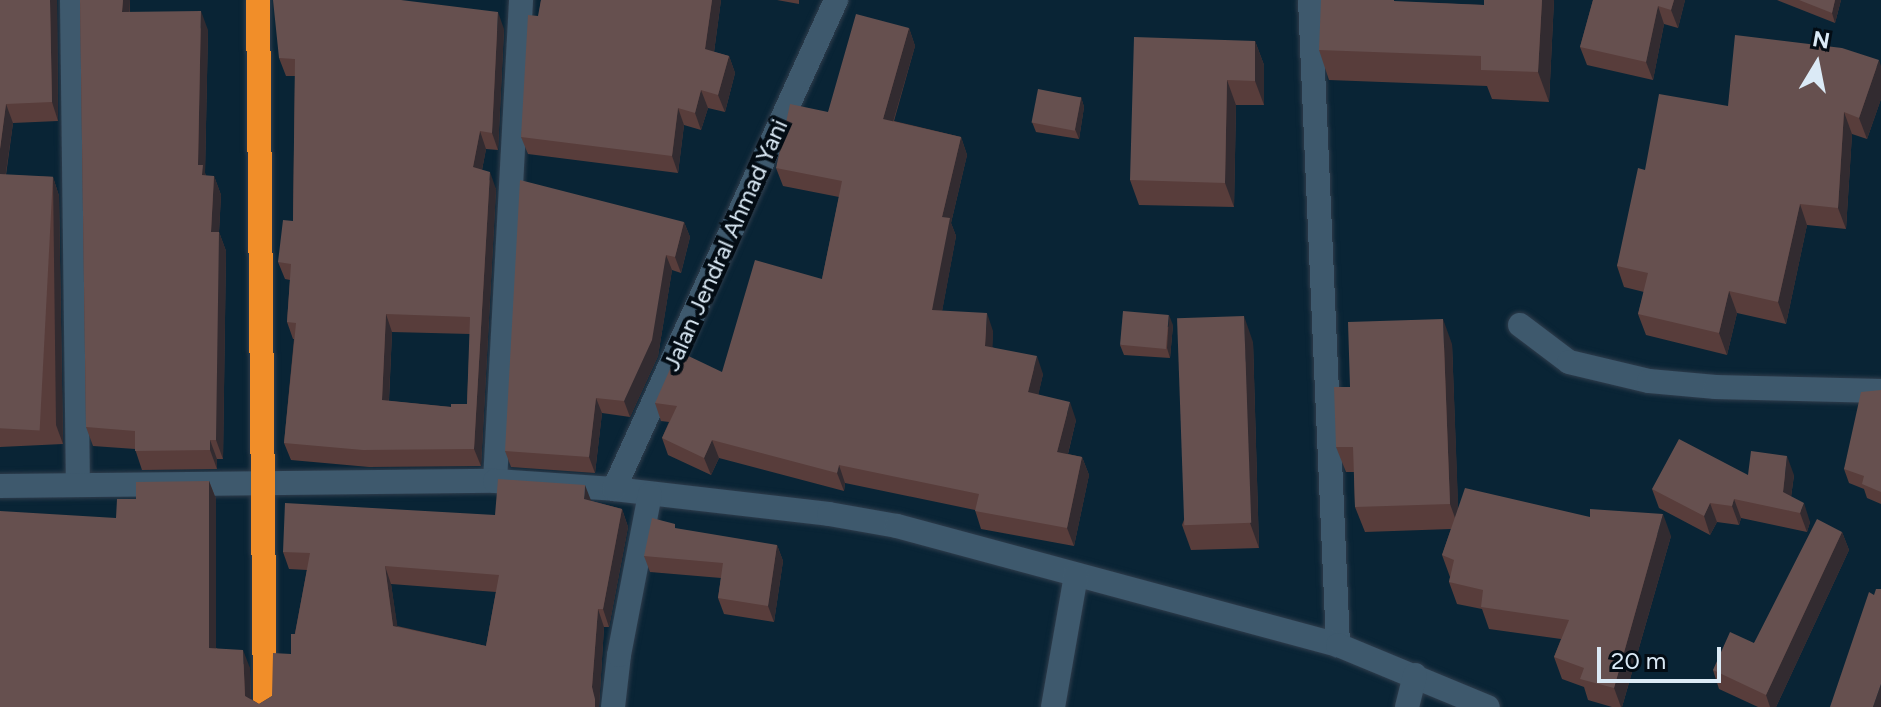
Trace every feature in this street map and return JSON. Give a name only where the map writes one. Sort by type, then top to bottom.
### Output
[{"type":"highway","points":[[258,0],[265,707]]},
{"type":"street","points":[[72,0],[78,483]]},
{"type":"street","points":[[495,481],[521,0]]},
{"type":"street","name":"Jalan Jendral Ahmad Yani","points":[[614,489],[836,0]]},
{"type":"street","points":[[1310,0],[1338,645]]},
{"type":"street","points":[[1520,325],[1569,362],[1649,381],[1716,387],[1881,391]]},
{"type":"street","points":[[0,486],[495,481],[614,489],[829,514],[897,526],[1338,645],[1488,707]]},
{"type":"street","points":[[613,707],[619,655],[650,494]]},
{"type":"street","points":[[1053,707],[1076,575]]},
{"type":"street","points":[[1407,707],[1415,675]]},
{"type":"building","points":[[0,0],[50,0],[52,102],[6,104],[0,149]]},
{"type":"building","points":[[80,0],[123,0],[122,12],[201,11],[198,165],[203,165],[202,175],[214,176],[211,232],[219,232],[216,440],[210,440],[210,450],[135,451],[135,431],[86,427]]},
{"type":"building","points":[[273,0],[401,0],[498,12],[492,133],[480,131],[473,167],[490,172],[474,449],[363,450],[284,443],[296,323],[287,322],[291,264],[278,262],[283,220],[293,221],[295,59],[279,58]],"holes":[[[386,314],[470,317],[467,404],[451,404],[451,407],[382,400]]]},
{"type":"building","points":[[541,0],[712,0],[705,49],[729,56],[718,95],[701,90],[695,113],[678,108],[672,156],[521,137],[528,15],[538,16]]},
{"type":"building","points":[[1321,0],[1484,5],[1484,0],[1542,0],[1538,72],[1481,70],[1481,56],[1319,50]]},
{"type":"building","points":[[1593,0],[1674,0],[1671,10],[1658,6],[1646,62],[1580,47]]},
{"type":"building","points":[[1799,0],[1835,0],[1832,13]]},
{"type":"building","points":[[856,14],[909,28],[883,119],[961,137],[942,217],[950,218],[932,310],[987,313],[985,346],[1037,356],[1028,392],[1070,402],[1057,452],[1082,457],[1067,528],[975,511],[979,494],[839,465],[837,473],[712,440],[704,458],[662,438],[677,406],[655,403],[678,351],[722,372],[755,260],[822,279],[842,181],[776,168],[790,104],[828,112]]},
{"type":"building","points":[[1735,35],[1842,48],[1879,60],[1859,118],[1844,112],[1838,208],[1800,204],[1778,302],[1729,291],[1719,333],[1638,314],[1648,273],[1617,266],[1638,168],[1645,170],[1659,94],[1728,106]]},
{"type":"building","points":[[1134,37],[1255,41],[1255,81],[1227,80],[1225,183],[1130,180]]},
{"type":"building","points":[[1038,89],[1081,97],[1075,131],[1032,122]]},
{"type":"building","points":[[0,174],[53,177],[40,430],[0,428]]},
{"type":"building","points":[[520,180],[684,222],[675,257],[666,255],[652,340],[624,401],[596,398],[589,457],[505,451]]},
{"type":"building","points":[[1123,311],[1169,315],[1166,349],[1120,345]]},
{"type":"building","points":[[1244,316],[1251,523],[1184,525],[1177,318]]},
{"type":"building","points":[[1443,319],[1450,504],[1355,507],[1353,447],[1336,447],[1334,387],[1350,387],[1348,322]]},
{"type":"building","points":[[1881,390],[1881,492],[1862,484],[1864,476],[1844,469],[1861,392]]},
{"type":"building","points":[[1679,439],[1748,475],[1751,451],[1787,456],[1783,492],[1804,503],[1800,513],[1734,499],[1732,506],[1710,503],[1704,516],[1652,489]]},
{"type":"building","points":[[498,479],[585,485],[584,499],[622,509],[603,609],[598,609],[592,687],[595,707],[0,707],[0,511],[116,518],[117,499],[136,499],[136,482],[209,481],[209,648],[243,650],[245,696],[259,704],[272,696],[273,653],[291,654],[291,634],[295,634],[310,553],[283,552],[285,503],[495,515]],"holes":[[[385,566],[499,575],[486,646],[393,626]]]},
{"type":"building","points":[[1465,488],[1590,517],[1590,509],[1663,514],[1614,688],[1580,679],[1584,668],[1554,657],[1569,620],[1481,607],[1483,590],[1449,582],[1454,560],[1442,555]]},
{"type":"building","points":[[652,518],[675,524],[675,528],[777,545],[768,606],[718,598],[723,563],[644,556]]},
{"type":"building","points":[[1817,519],[1842,532],[1766,695],[1713,670],[1730,632],[1754,643]]},
{"type":"building","points":[[1876,589],[1881,589],[1881,684],[1873,707],[1830,707],[1869,592],[1874,595]]}]
